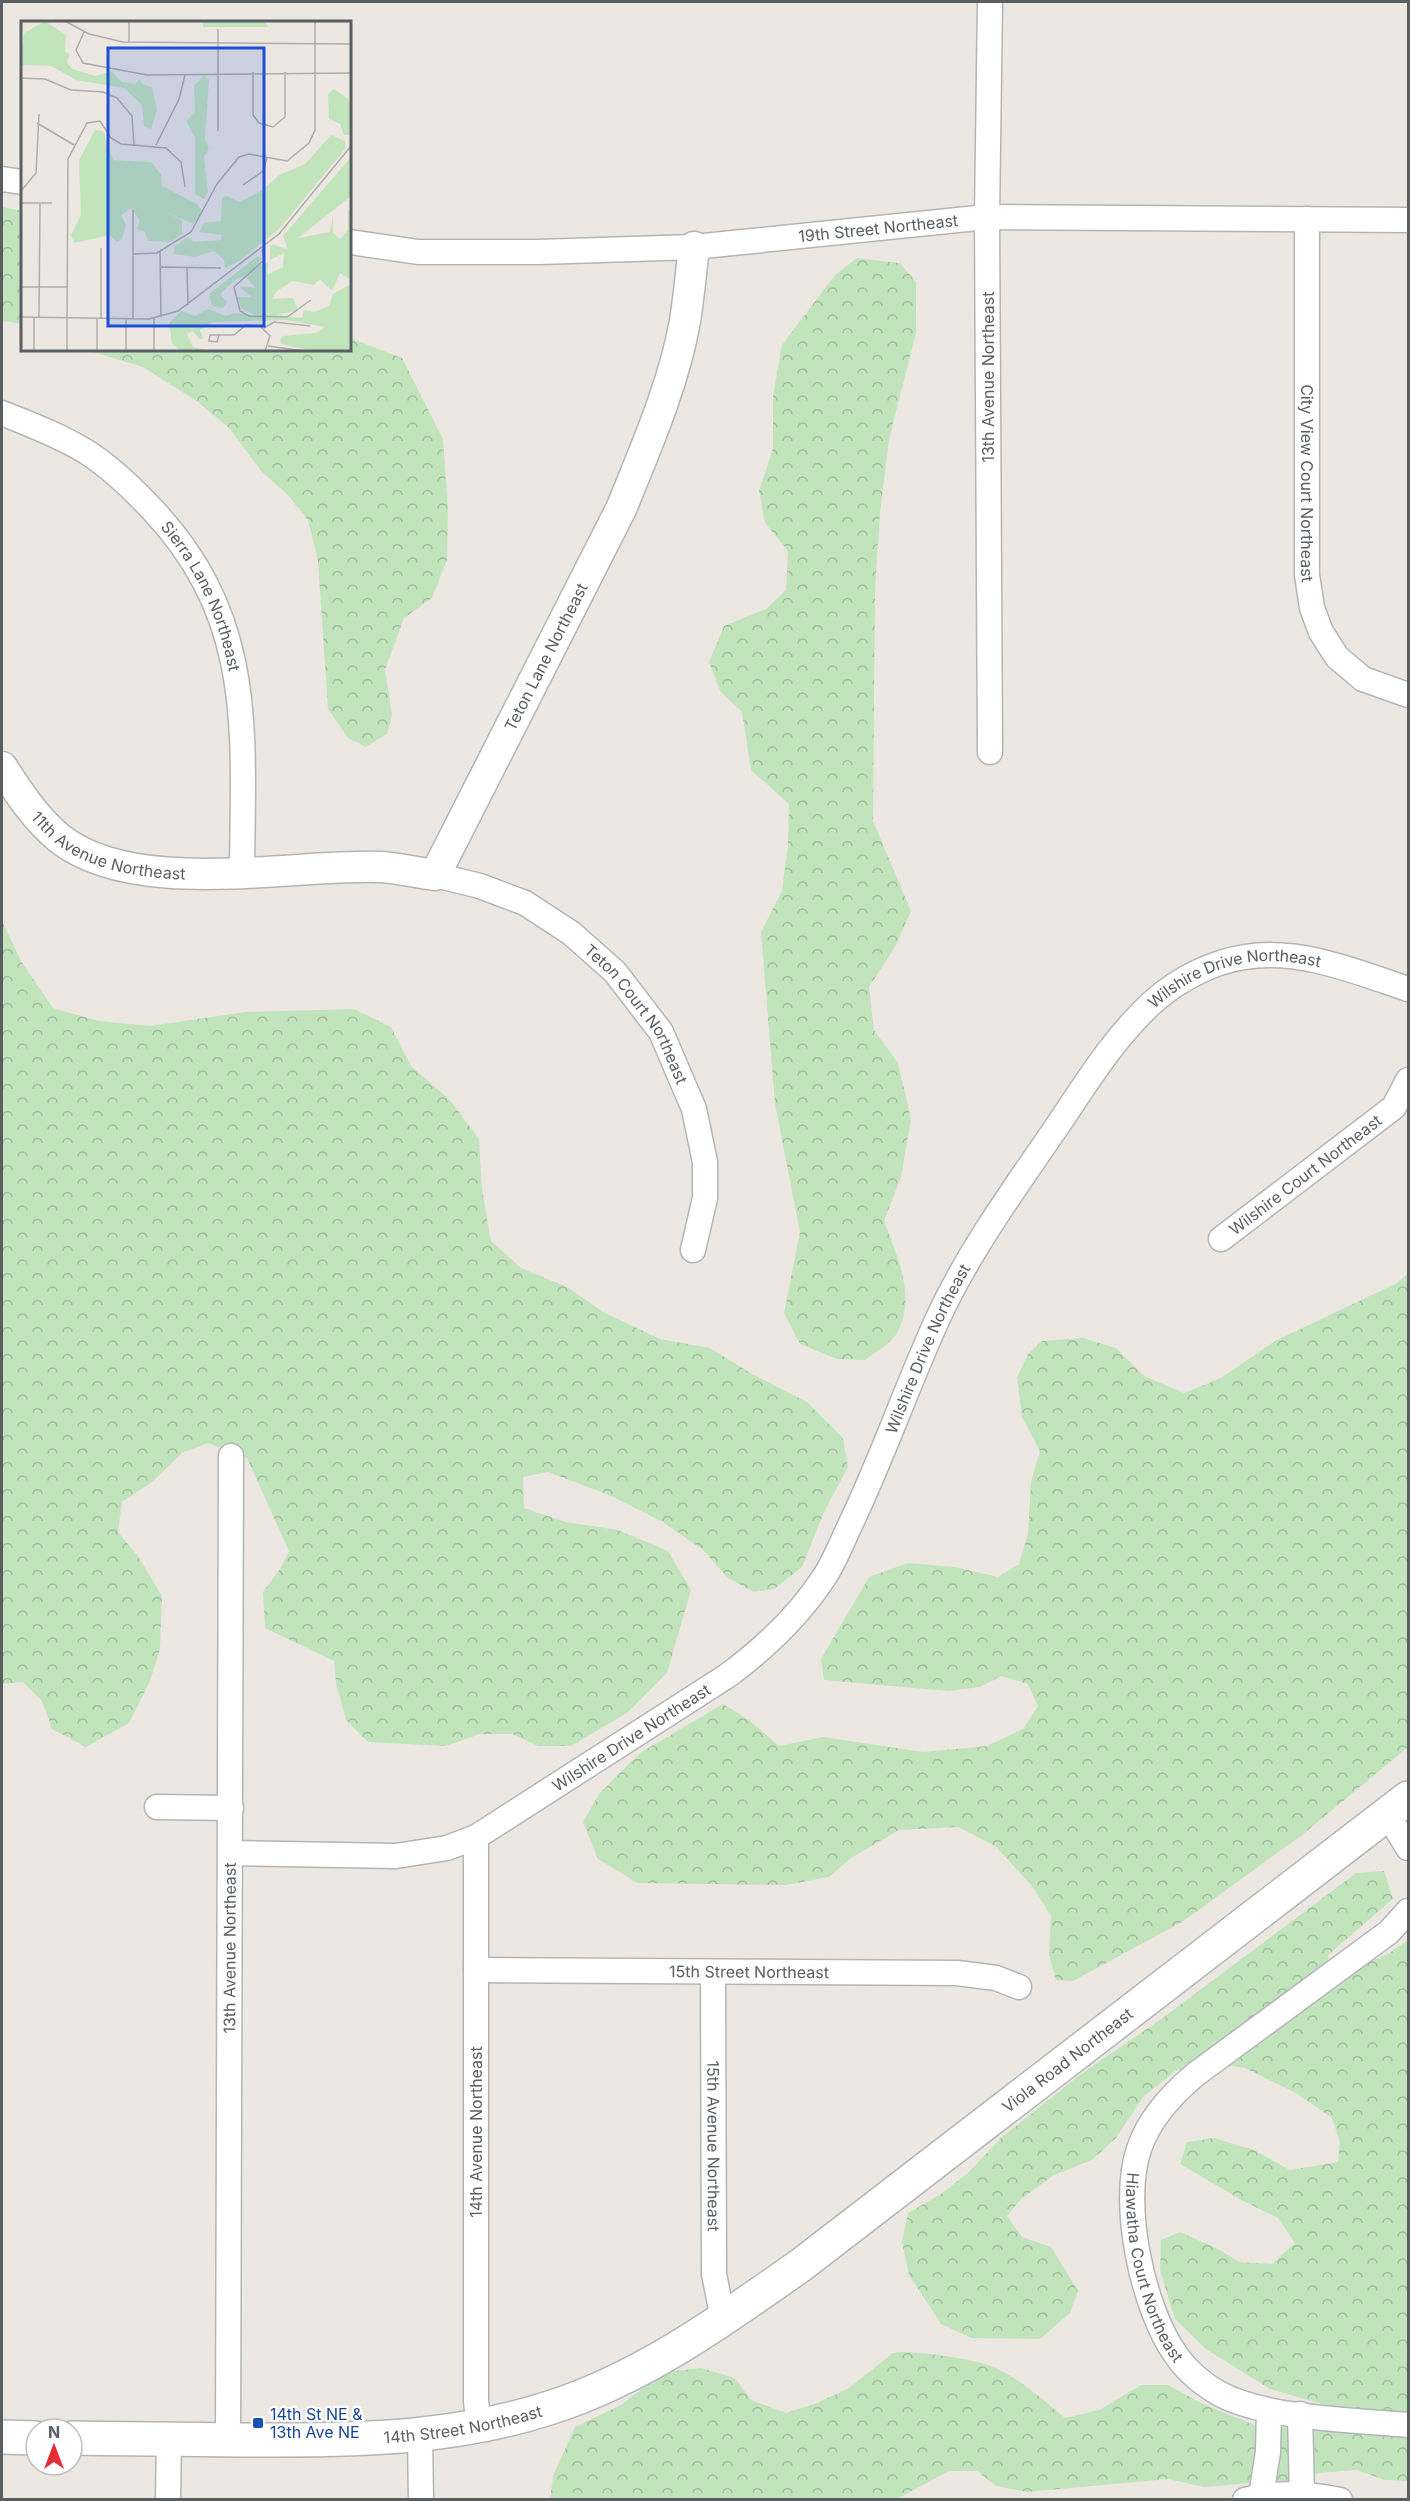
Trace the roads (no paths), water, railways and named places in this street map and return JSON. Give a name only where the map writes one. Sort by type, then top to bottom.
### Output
[{"type":"main road","name":"Viola Road Northeast","points":[[723,2319],[801,2265],[1398,1807]]},
{"type":"main road","name":"14th Street Northeast","points":[[84,2438],[369,2439],[479,2427],[550,2408],[581,2397],[638,2370],[723,2319]]},
{"type":"main road","points":[[2,2437],[24,2438]]},
{"type":"street","name":"13th Avenue Northeast","points":[[990,2],[987,217],[990,752]]},
{"type":"street","points":[[2,179],[21,182]]},
{"type":"street","name":"19th Street Northeast","points":[[351,242],[418,252],[539,252],[694,247],[987,217],[1408,220]]},
{"type":"street","name":"City View Court Northeast","points":[[1307,219],[1307,575],[1312,608],[1321,632],[1337,657],[1362,680],[1408,695]]},
{"type":"street","name":"Teton Lane Northeast","points":[[435,875],[621,508],[674,364],[685,321],[694,247]]},
{"type":"street","name":"Sierra Lane Northeast","points":[[2,413],[84,450],[119,477],[170,528],[208,588],[222,618],[239,691],[243,736],[242,872]]},
{"type":"street","name":"11th Avenue Northeast","points":[[2,768],[31,809],[60,838],[90,855],[124,867],[162,873],[242,872]]},
{"type":"street","points":[[242,872],[383,867],[435,875]]},
{"type":"street","name":"Teton Court Northeast","points":[[435,875],[480,886],[525,903],[572,933],[615,972],[661,1032],[694,1109],[705,1162],[705,1198],[693,1250]]},
{"type":"street","name":"Wilshire Drive Northeast","points":[[476,1837],[727,1676],[749,1660],[786,1626],[806,1603],[826,1574],[866,1491],[939,1318],[965,1266],[987,1228],[1107,1053],[1155,1000],[1183,980],[1218,963],[1246,957],[1275,955],[1308,959],[1408,989]]},
{"type":"street","name":"Wilshire Court Northeast","points":[[1221,1239],[1394,1107],[1408,1080]]},
{"type":"street","name":"13th Avenue Northeast","points":[[228,2440],[231,1456]]},
{"type":"street","points":[[157,1807],[231,1808]]},
{"type":"street","points":[[1398,1807],[1408,1848]]},
{"type":"street","points":[[231,1853],[396,1856],[447,1848],[476,1837]]},
{"type":"street","name":"14th Avenue Northeast","points":[[476,1837],[476,2401],[479,2427]]},
{"type":"street","name":"Hiawatha Court Northeast","points":[[1408,1911],[1389,1932],[1182,2086],[1157,2114],[1138,2150],[1133,2180],[1133,2228],[1143,2274],[1166,2337],[1188,2370],[1204,2383],[1228,2397],[1269,2411],[1408,2425]]},
{"type":"street","name":"15th Street Northeast","points":[[476,1970],[957,1973],[996,1978],[1019,1987]]},
{"type":"street","name":"15th Avenue Northeast","points":[[713,1972],[714,2274],[723,2319]]},
{"type":"street","points":[[1269,2411],[1268,2452],[1253,2498],[1302,2495],[1340,2499]]},
{"type":"street","points":[[1300,2414],[1302,2495]]},
{"type":"street","points":[[420,2435],[421,2499]]},
{"type":"street","points":[[168,2499],[169,2440]]},
{"type":"place","name":"14th St NE & 13th Ave NE","points":[[258,2423]]}]
